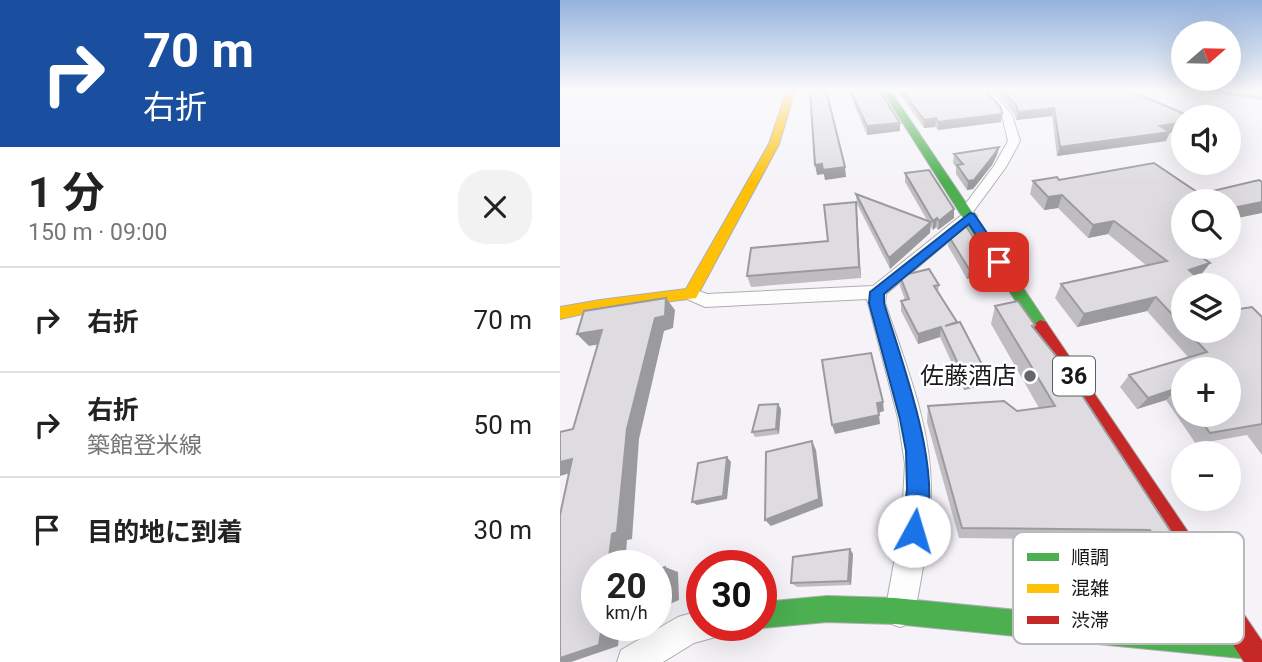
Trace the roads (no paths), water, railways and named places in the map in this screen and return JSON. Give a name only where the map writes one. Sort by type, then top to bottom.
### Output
[{"type":"street","points":[[691,294],[774,144],[781,121]]},
{"type":"street","name":"36","points":[[906,121],[1176,532]]},
{"type":"street","points":[[560,313],[600,304],[691,294],[705,301],[877,292],[968,214],[1014,141],[1009,121]]},
{"type":"street","points":[[877,292],[876,303],[910,419],[916,451],[918,489],[900,612]]},
{"type":"street","points":[[777,614],[827,609],[900,612],[1013,623]]},
{"type":"street","points":[[633,662],[686,630]]},
{"type":"street","name":"36","points":[[1244,637],[1260,662]]},
{"type":"street","points":[[1229,644],[1250,646]]},
{"type":"place","name":"佐藤酒店","points":[[1030,376]]}]
